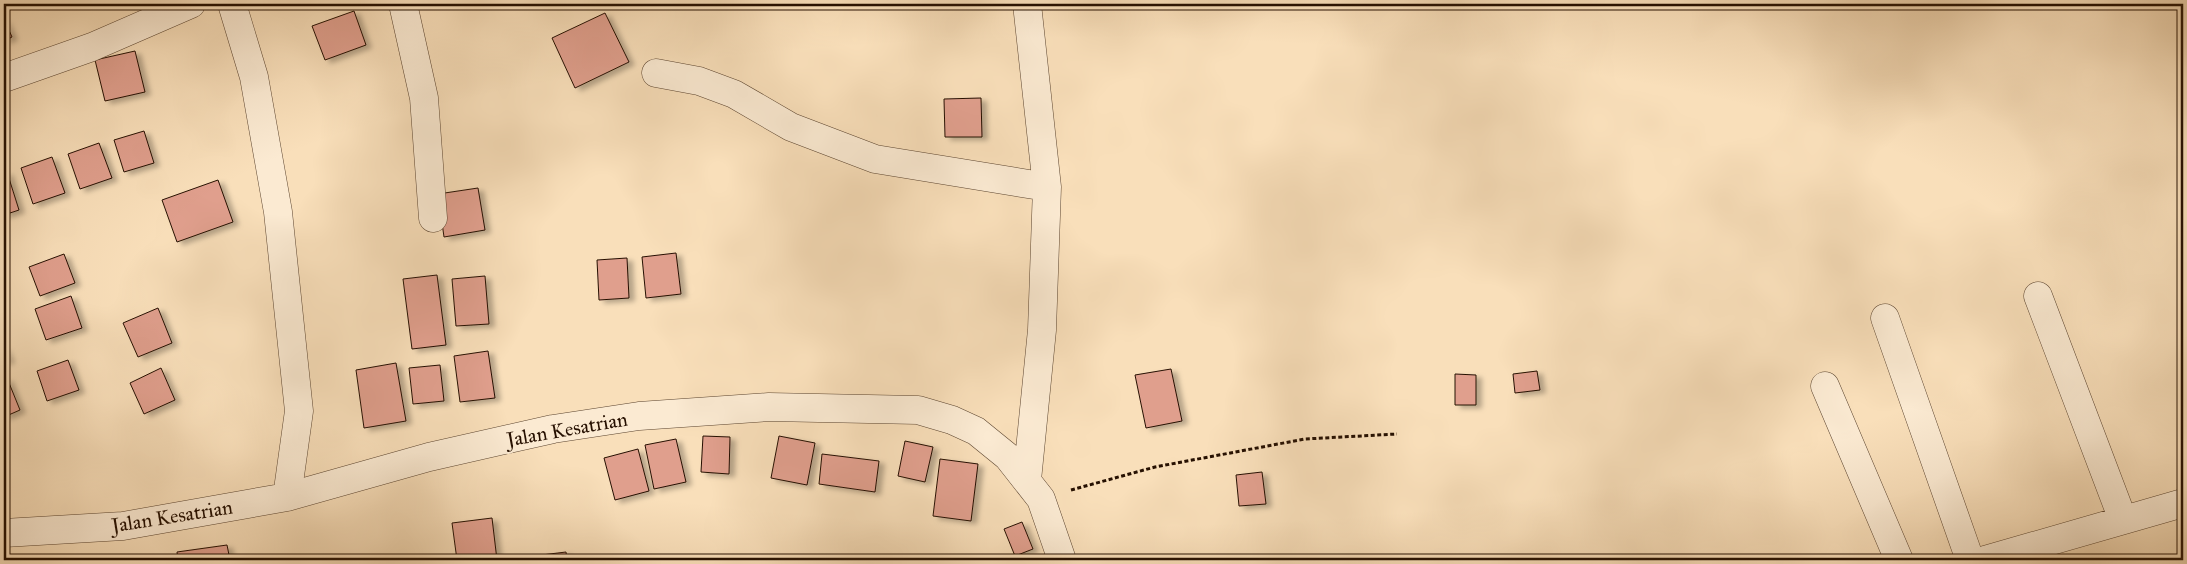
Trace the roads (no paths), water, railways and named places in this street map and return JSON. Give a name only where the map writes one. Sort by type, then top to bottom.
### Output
[{"type":"street","points":[[4,78],[92,47],[190,4]]},
{"type":"street","points":[[232,4],[254,76],[278,212],[299,411],[287,497]]},
{"type":"street","points":[[403,4],[424,98],[433,218]]},
{"type":"street","points":[[1027,4],[1047,187],[1034,489]]},
{"type":"street","points":[[656,73],[699,81],[734,94],[790,127],[875,159],[1047,187]]},
{"type":"street","points":[[2038,296],[2124,520]]},
{"type":"street","points":[[1885,318],[1970,560]]},
{"type":"street","points":[[1825,386],[1899,560]]},
{"type":"street","name":"Jalan Kesatrian","points":[[4,533],[123,526],[287,497],[429,458],[553,429],[639,416],[769,407],[918,410],[952,420],[976,431],[1008,457],[1034,489],[1062,560]]},
{"type":"street","points":[[1985,560],[2183,502]]}]
